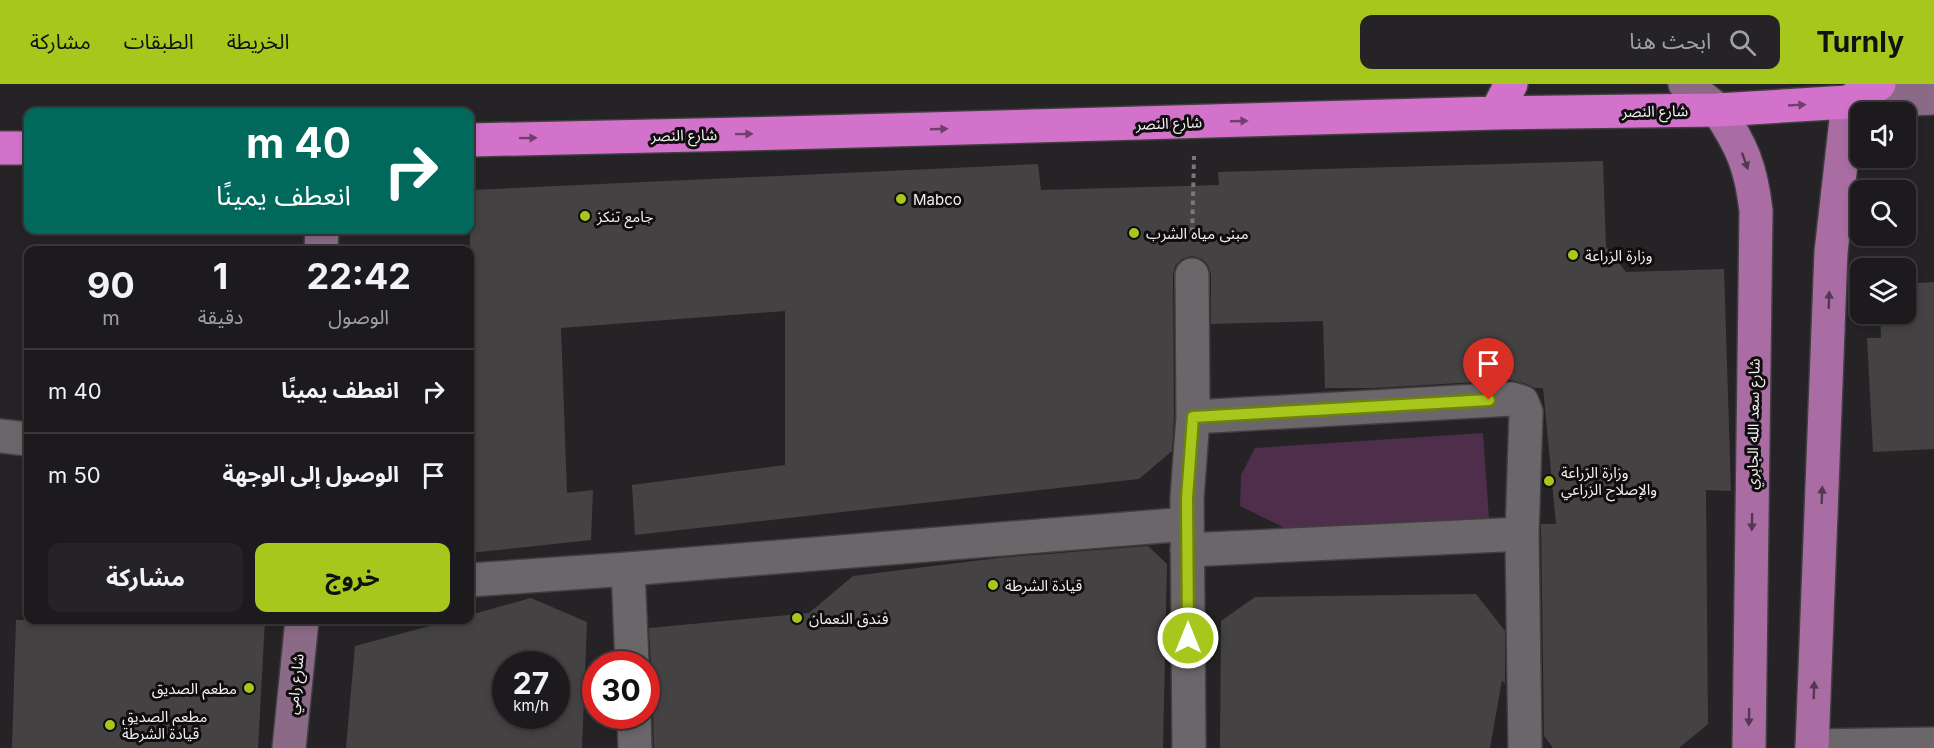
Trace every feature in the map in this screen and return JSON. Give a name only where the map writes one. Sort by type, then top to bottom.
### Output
[{"type":"highway","points":[[1496,113],[1511,84]]},
{"type":"highway","points":[[1842,93],[1879,84]]},
{"type":"highway","name":"شارع النصر","points":[[474,140],[1496,113],[1718,110],[1842,93]]},
{"type":"highway","points":[[0,148],[24,148]]},
{"type":"main road","points":[[1685,84],[1718,110]]},
{"type":"main road","points":[[1812,747],[1831,252],[1842,93],[1934,98]]},
{"type":"main road","name":"شارع سعد الله الجابري","points":[[1718,110],[1737,139],[1752,179],[1756,211],[1749,748]]},
{"type":"main road","name":"شارع رامي","points":[[289,748],[302,624]]},
{"type":"street","points":[[1189,748],[1187,498],[1193,417],[1192,275]]},
{"type":"street","points":[[1193,417],[1512,399],[1522,402],[1526,411],[1522,534],[1525,748]]},
{"type":"street","points":[[0,436],[24,439]]},
{"type":"street","points":[[474,580],[1187,537],[1522,534]]},
{"type":"street","points":[[628,569],[631,651]]},
{"type":"street","points":[[634,729],[635,748]]},
{"type":"street","points":[[1812,747],[1934,744]]},
{"type":"path","points":[[1192,275],[1194,122]]},
{"type":"shaded area","points":[[1483,433],[1489,519],[1293,532],[1240,506],[1241,475],[1255,448]]},
{"type":"building","points":[[1603,161],[1606,247],[1626,272],[1724,269],[1731,491],[1706,490],[1708,724],[1679,748],[1553,748],[1544,736],[1541,524],[1556,524],[1543,388],[1535,388],[1511,380],[1373,388],[1325,388],[1323,321],[1211,324],[1211,274],[1208,265],[1202,259],[1192,256],[1182,259],[1175,266],[1173,275],[1174,416],[1172,451],[1139,479],[635,535],[632,485],[785,465],[785,311],[561,328],[567,493],[593,490],[591,540],[474,553],[474,246],[470,246],[470,234],[474,234],[474,190],[1038,164],[1041,190],[1219,185],[1218,172]]},
{"type":"building","points":[[1934,282],[1934,449],[1873,452],[1867,338],[1881,338],[1880,324],[1916,324],[1916,283]]},
{"type":"building","points":[[1148,546],[1167,564],[1163,748],[654,748],[653,729],[660,729],[660,651],[650,651],[649,628],[809,613],[853,576],[998,558]]},
{"type":"building","points":[[1476,594],[1505,631],[1505,684],[1502,680],[1490,748],[1220,748],[1221,621],[1255,597]]},
{"type":"building","points":[[531,598],[587,622],[586,651],[582,651],[582,748],[346,748],[355,646],[437,624],[474,624],[474,614]]},
{"type":"building","points":[[16,620],[24,620],[24,624],[265,624],[258,748],[12,748]]},
{"type":"place","name":"Mabco","points":[[901,199]]},
{"type":"place","name":"جامع تنكز","points":[[585,216]]},
{"type":"place","name":"مبنى مياه الشرب","points":[[1134,233]]},
{"type":"place","name":"وزارة الزراعة","points":[[1573,255]]},
{"type":"place","name":"وزارة الزراعة والإصلاح الزراعي","points":[[1549,481]]},
{"type":"place","name":"قيادة الشرطة","points":[[993,585]]},
{"type":"place","name":"فندق النعمان","points":[[797,618]]},
{"type":"place","name":"مطعم الصديق","points":[[249,688]]},
{"type":"place","name":"مطعم الصديق قيادة الشرطة","points":[[110,725]]},
{"type":"route","points":[[1188,638],[1187,498],[1193,417],[1489,400]]}]
